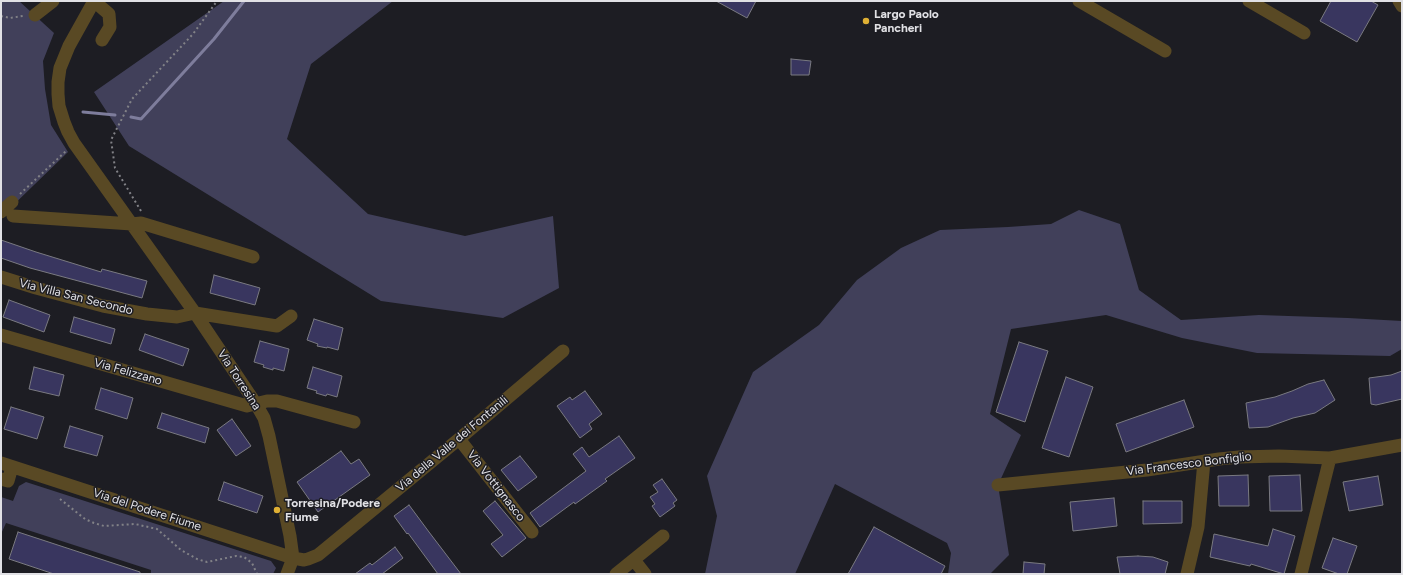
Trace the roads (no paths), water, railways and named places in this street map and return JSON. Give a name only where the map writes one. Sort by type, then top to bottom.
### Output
[{"type":"street","points":[[35,15],[53,1]]},
{"type":"street","points":[[94,1],[109,14],[110,27],[102,40]]},
{"type":"street","name":"Via Torresina","points":[[94,1],[65,55],[60,68],[58,100],[62,116],[74,143],[136,224],[264,418],[290,536],[293,558]]},
{"type":"street","points":[[1079,1],[1165,51]]},
{"type":"street","points":[[1249,1],[1304,33]]},
{"type":"street","points":[[1399,1],[1402,6]]},
{"type":"street","points":[[12,202],[7,214],[136,224],[252,257]]},
{"type":"street","name":"Via Villa San Secondo","points":[[1,277],[103,306],[147,314],[177,317],[195,313],[277,326],[291,316]]},
{"type":"street","name":"Via Felizzano","points":[[1,335],[247,406],[267,401],[277,402],[354,422]]},
{"type":"street","name":"Via della Valle dei Fontanili","points":[[293,558],[306,560],[318,555],[460,439],[563,351]]},
{"type":"street","name":"Via Vottignasco","points":[[460,439],[532,532]]},
{"type":"street","name":"Via Francesco Bonfiglio","points":[[998,485],[1146,470],[1204,461],[1256,456],[1330,458],[1402,445]]},
{"type":"street","points":[[1301,574],[1330,458]]},
{"type":"street","points":[[1187,574],[1198,527],[1204,461]]},
{"type":"street","points":[[1,479],[8,481],[7,465]]},
{"type":"street","name":"Via del Podere Fiume","points":[[7,465],[293,558]]},
{"type":"street","points":[[616,574],[663,536]]},
{"type":"street","points":[[287,574],[293,558]]},
{"type":"street","points":[[634,560],[645,574]]},
{"type":"waterway","points":[[131,117],[141,119],[214,39],[244,1]]},
{"type":"waterway","points":[[83,112],[115,115]]},
{"type":"place","name":"Largo Paolo Pancheri","points":[[866,21]]},
{"type":"place","name":"Torresina/Podere Fiume","points":[[277,510]]}]
